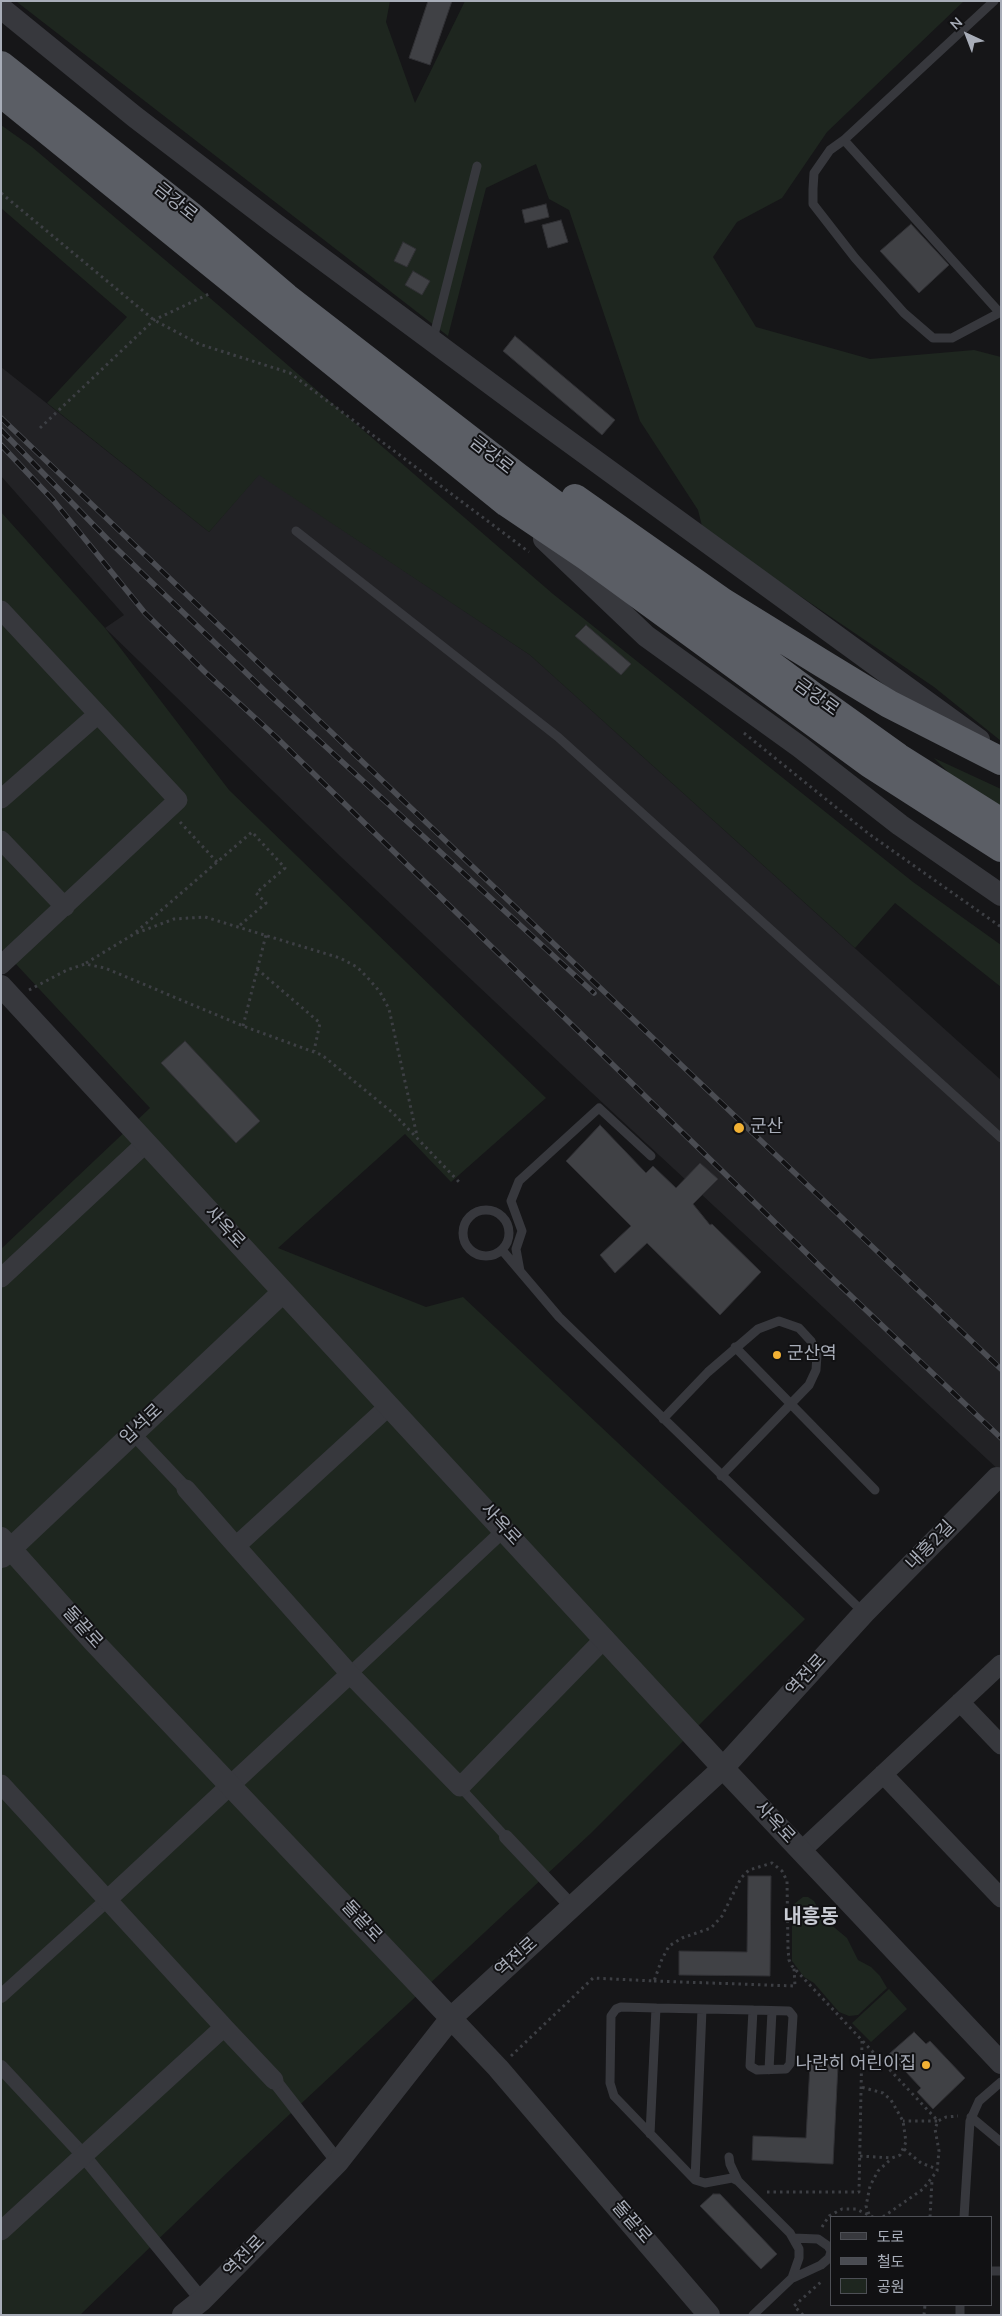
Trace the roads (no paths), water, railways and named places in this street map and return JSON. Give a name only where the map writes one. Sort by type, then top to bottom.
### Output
[{"type":"highway","name":"금강로","points":[[1,65],[183,209],[286,297],[633,564],[891,752],[1001,822]]},
{"type":"highway","name":"금강로","points":[[1,94],[507,503],[587,557],[870,764],[1001,848]]},
{"type":"highway","points":[[252,268],[451,412],[723,602],[889,704],[1001,761]]},
{"type":"street","points":[[1,8],[134,117],[433,341],[1001,755]]},
{"type":"street","points":[[507,503],[646,636],[800,747],[900,825],[1001,896]]},
{"type":"street","points":[[1,610],[8,630],[98,714],[178,800],[1,965]]},
{"type":"street","points":[[1,799],[98,714]]},
{"type":"street","points":[[1,840],[65,907]]},
{"type":"street","name":"사옥로","points":[[7,992],[723,1768],[1001,2063]]},
{"type":"street","points":[[1,1278],[146,1143]]},
{"type":"street","name":"입석로","points":[[5,1548],[134,1433],[283,1292]]},
{"type":"street","points":[[236,1546],[389,1406]]},
{"type":"street","points":[[134,1433],[350,1674],[460,1787],[605,1638]]},
{"type":"street","name":"내흥2길","points":[[864,1613],[997,1478]]},
{"type":"street","points":[[1,1996],[232,1785],[504,1530]]},
{"type":"street","name":"돌끝로","points":[[5,1548],[232,1785],[498,2068],[709,2315]]},
{"type":"street","name":"역전로","points":[[183,2315],[202,2300],[338,2162],[451,2018],[723,1768],[864,1613]]},
{"type":"street","points":[[801,1851],[1001,1664]]},
{"type":"street","points":[[960,1702],[1001,1744]]},
{"type":"street","points":[[883,1774],[1001,1898]]},
{"type":"street","points":[[1,1784],[274,2080],[338,2162]]},
{"type":"street","points":[[506,1837],[572,1908]]},
{"type":"street","points":[[1,2231],[224,2027]]},
{"type":"street","points":[[1,2067],[83,2155],[202,2300]]},
{"type":"lane","points":[[844,140],[1001,313],[952,338],[934,338],[898,306],[855,258],[813,204],[814,173],[830,150],[844,140],[994,1]]},
{"type":"lane","points":[[433,341],[476,166]]},
{"type":"lane","points":[[296,531],[558,737],[1001,1138]]},
{"type":"lane","points":[[520,1272],[516,1249],[522,1231],[511,1201],[519,1181],[599,1108],[651,1156]]},
{"type":"lane","points":[[490,1210],[504,1218],[509,1232],[508,1240],[502,1250],[492,1256],[484,1257],[470,1251],[463,1238],[462,1230],[469,1217],[475,1212],[490,1210]]},
{"type":"lane","points":[[502,1250],[559,1317],[864,1613]]},
{"type":"lane","points":[[663,1419],[736,1347],[758,1330],[779,1321],[798,1328],[811,1342],[817,1355],[816,1370],[809,1386],[722,1476]]},
{"type":"lane","points":[[736,1347],[874,1490]]},
{"type":"lane","points":[[460,1787],[506,1837]]},
{"type":"lane","points":[[650,2134],[656,2008]]},
{"type":"lane","points":[[753,2010],[750,2066],[753,2069],[782,2071],[789,2067],[793,2016],[789,2011],[772,2011],[753,2010],[656,2008],[616,2009],[612,2012],[610,2022],[610,2090],[695,2180],[706,2183],[732,2178],[749,2192],[793,2238],[799,2250],[799,2258],[792,2278]]},
{"type":"lane","points":[[695,2180],[702,2009]]},
{"type":"lane","points":[[769,2070],[772,2011]]},
{"type":"lane","points":[[964,2216],[967,2136],[971,2117],[979,2101],[1001,2082]]},
{"type":"lane","points":[[971,2117],[1001,2142]]},
{"type":"lane","points":[[729,2157],[730,2164],[738,2181]]},
{"type":"lane","points":[[793,2238],[818,2239],[823,2241],[830,2251]]},
{"type":"lane","points":[[753,2315],[792,2278],[801,2272],[821,2265],[830,2255]]},
{"type":"railway","points":[[1,418],[1001,1369]]},
{"type":"railway","points":[[1,430],[117,549],[264,690],[594,993]]},
{"type":"railway","points":[[1,445],[53,500],[145,613],[206,673],[276,737],[829,1275],[1001,1438]]},
{"type":"place","name":"군산","points":[[739,1128]]},
{"type":"place","name":"군산역","points":[[777,1355]]},
{"type":"place","name":"나란히 어린이집","points":[[926,2065]]},
{"type":"district","name":"내흥동","points":[[811,1918]]}]
